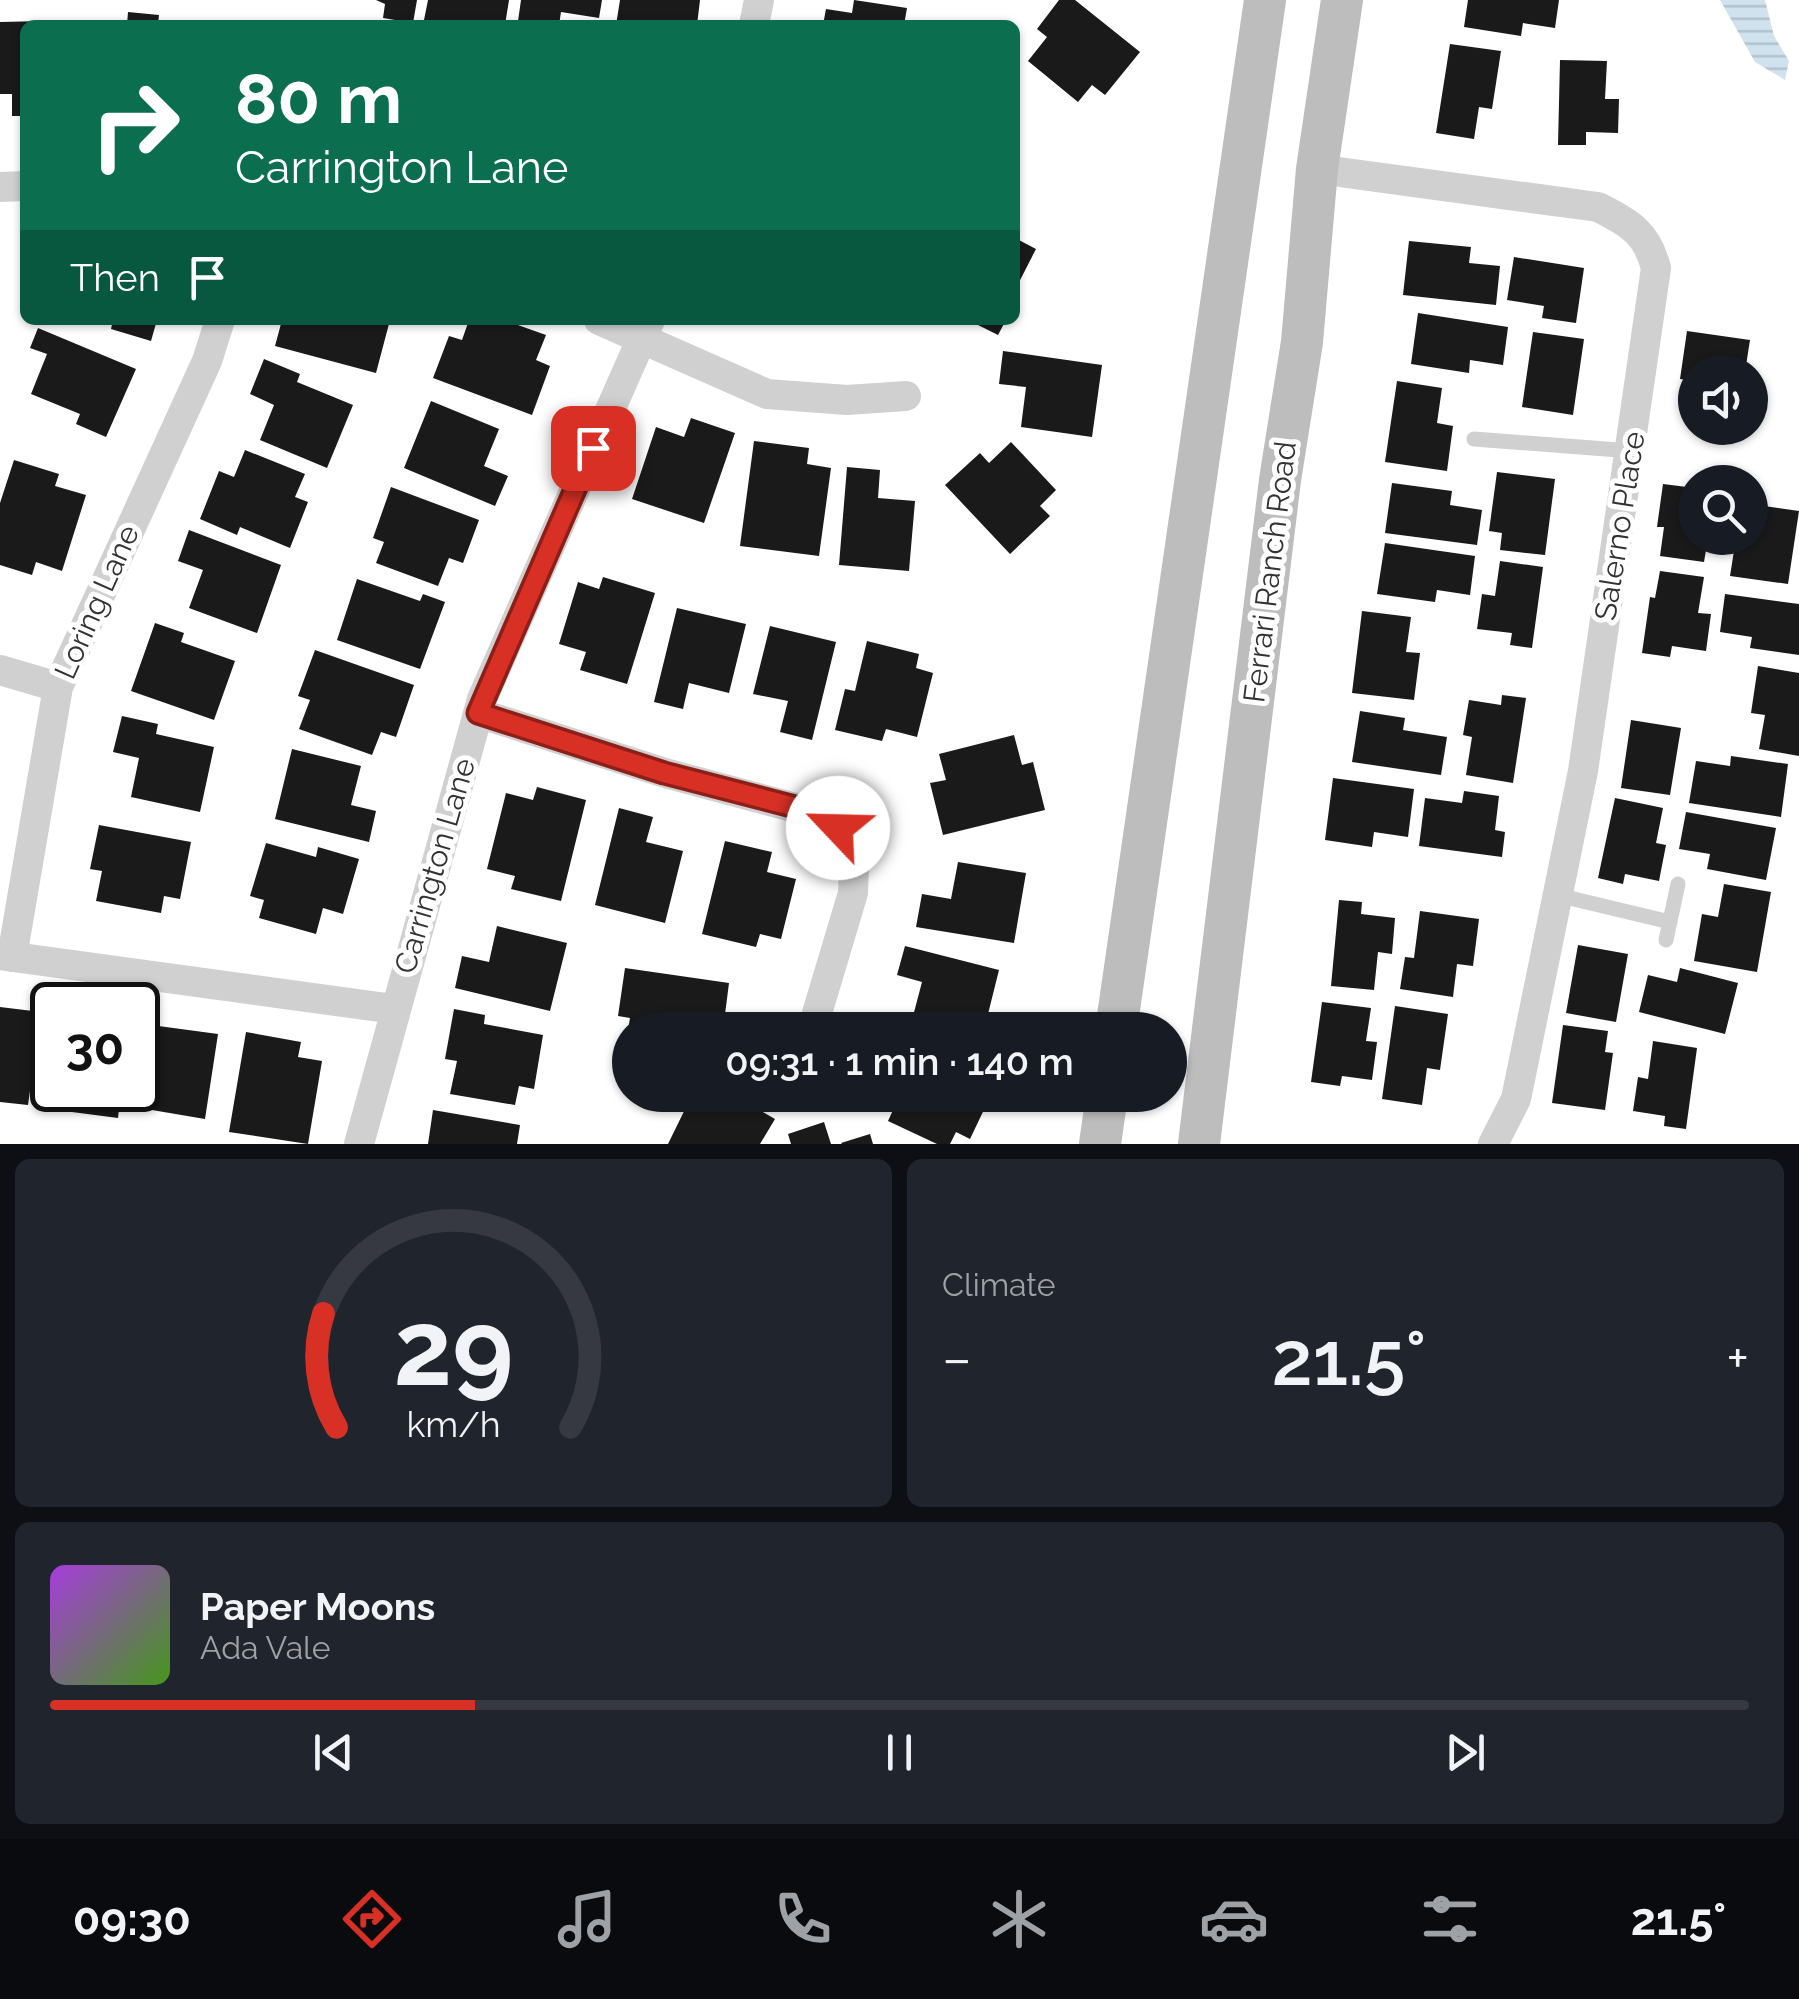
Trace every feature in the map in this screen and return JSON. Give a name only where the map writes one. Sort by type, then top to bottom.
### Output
[{"type":"street","points":[[1119,1012],[1265,0]]},
{"type":"street","name":"Ferrari Ranch Road","points":[[1199,1144],[1280,480],[1302,342],[1317,169],[1342,0]]},
{"type":"street","name":"Salerno Place","points":[[1317,169],[1598,207],[1632,224],[1650,242],[1656,268],[1583,772],[1516,1098],[1493,1144]]},
{"type":"street","name":"Loring Lane","points":[[6,956],[58,687],[207,362],[218,325]]},
{"type":"street","points":[[645,330],[767,394],[847,400],[906,396]]},
{"type":"street","name":"Carrington Lane","points":[[359,1144],[478,713],[645,330]]},
{"type":"street","points":[[0,670],[58,687]]},
{"type":"street","points":[[478,713],[664,773],[822,814],[855,841],[853,892],[817,1012]]},
{"type":"street","points":[[6,956],[394,1009]]},
{"type":"street","points":[[1100,1144],[1105,1112]]},
{"type":"lane","points":[[1474,439],[1632,450]]},
{"type":"lane","points":[[1666,940],[1678,884]]},
{"type":"lane","points":[[1557,896],[1670,922]]},
{"type":"water","points":[[1720,0],[1765,0],[1774,36],[1789,61],[1785,80],[1755,62]]},
{"type":"building","points":[[376,0],[417,0],[414,20],[383,18],[385,4]]},
{"type":"building","points":[[428,0],[509,0],[506,20],[424,20]]},
{"type":"building","points":[[521,0],[602,0],[599,18],[561,12],[560,20],[518,20]]},
{"type":"building","points":[[620,0],[700,0],[698,20],[617,20]]},
{"type":"building","points":[[854,0],[907,8],[905,20],[824,20],[826,9],[852,13]]},
{"type":"building","points":[[1059,0],[1075,0],[1140,52],[1105,95],[1092,85],[1078,102],[1028,61],[1047,37],[1037,29]]},
{"type":"building","points":[[1468,0],[1559,0],[1555,28],[1523,23],[1521,36],[1464,27]]},
{"type":"building","points":[[128,12],[159,15],[158,20],[127,20]]},
{"type":"building","points":[[0,22],[20,22],[20,116],[12,116],[12,94],[0,94]]},
{"type":"building","points":[[1450,44],[1501,51],[1492,109],[1479,107],[1474,139],[1436,133]]},
{"type":"building","points":[[1560,60],[1607,61],[1605,99],[1619,99],[1618,133],[1586,132],[1586,145],[1558,145]]},
{"type":"building","points":[[1020,241],[1036,249],[1020,280]]},
{"type":"building","points":[[1409,241],[1471,247],[1469,263],[1500,266],[1496,305],[1403,295]]},
{"type":"building","points":[[1514,257],[1584,268],[1576,323],[1542,318],[1544,306],[1507,300]]},
{"type":"building","points":[[1418,313],[1508,327],[1503,365],[1470,360],[1469,373],[1411,364]]},
{"type":"building","points":[[112,325],[156,325],[151,341],[111,329]]},
{"type":"building","points":[[281,325],[389,325],[376,373],[275,346]]},
{"type":"building","points":[[467,325],[518,325],[546,335],[536,360],[550,366],[532,415],[433,378],[449,336],[462,340]]},
{"type":"building","points":[[978,325],[1003,325],[998,335]]},
{"type":"building","points":[[38,328],[136,369],[106,437],[76,424],[80,414],[31,394],[47,354],[30,348]]},
{"type":"building","points":[[1687,331],[1750,340],[1748,355],[1684,355]]},
{"type":"building","points":[[1533,332],[1584,339],[1573,415],[1522,407]]},
{"type":"building","points":[[1003,351],[1102,365],[1092,437],[1021,427],[1026,387],[999,384]]},
{"type":"building","points":[[264,359],[300,374],[297,382],[353,405],[327,468],[260,440],[274,405],[250,394]]},
{"type":"building","points":[[1397,381],[1442,388],[1437,423],[1453,426],[1447,471],[1385,462]]},
{"type":"building","points":[[431,401],[499,429],[484,466],[508,476],[495,506],[404,468]]},
{"type":"building","points":[[691,418],[735,433],[704,523],[632,499],[656,427],[684,437]]},
{"type":"building","points":[[754,441],[809,448],[807,464],[831,468],[819,556],[740,546]]},
{"type":"building","points":[[1011,442],[1056,490],[1040,506],[1050,516],[1010,554],[945,485],[980,453],[989,463]]},
{"type":"building","points":[[245,450],[305,474],[295,497],[308,502],[290,548],[240,527],[237,535],[200,519],[219,471],[234,477]]},
{"type":"building","points":[[14,460],[59,474],[55,486],[86,495],[62,571],[36,562],[32,575],[0,565],[0,503]]},
{"type":"building","points":[[847,467],[880,470],[878,498],[915,501],[909,571],[839,565]]},
{"type":"building","points":[[1497,472],[1555,479],[1545,555],[1500,550],[1502,533],[1489,531]]},
{"type":"building","points":[[1392,483],[1452,491],[1450,505],[1482,510],[1477,545],[1385,533]]},
{"type":"building","points":[[1663,484],[1678,486],[1678,555],[1705,555],[1704,562],[1660,556],[1664,527],[1657,527]]},
{"type":"building","points":[[391,487],[479,520],[463,563],[449,558],[438,586],[376,563],[384,542],[373,538]]},
{"type":"building","points":[[1768,507],[1799,511],[1788,584],[1730,576],[1733,555],[1768,555]]},
{"type":"building","points":[[189,530],[281,565],[257,633],[189,608],[203,570],[178,561]]},
{"type":"building","points":[[1385,543],[1475,556],[1470,595],[1437,590],[1435,602],[1377,594]]},
{"type":"building","points":[[1500,561],[1543,567],[1532,648],[1510,645],[1512,633],[1477,629],[1482,594],[1495,596]]},
{"type":"building","points":[[1660,571],[1704,577],[1698,613],[1711,614],[1706,651],[1672,646],[1670,657],[1642,653],[1650,597],[1655,598]]},
{"type":"building","points":[[603,577],[655,593],[627,684],[580,670],[586,652],[559,644],[578,582],[599,589]]},
{"type":"building","points":[[357,579],[420,601],[423,594],[445,602],[420,669],[337,640]]},
{"type":"building","points":[[1725,594],[1799,604],[1799,655],[1750,648],[1752,637],[1720,632]]},
{"type":"building","points":[[677,608],[746,624],[729,693],[689,683],[683,709],[654,702]]},
{"type":"building","points":[[1362,611],[1411,617],[1406,652],[1420,653],[1414,700],[1352,693]]},
{"type":"building","points":[[155,623],[184,633],[181,642],[235,661],[214,720],[131,691]]},
{"type":"building","points":[[770,626],[836,642],[812,740],[780,732],[788,701],[753,694]]},
{"type":"building","points":[[867,641],[919,654],[916,668],[933,673],[917,737],[886,729],[882,741],[835,730],[845,689],[855,691]]},
{"type":"building","points":[[315,650],[414,685],[396,737],[381,732],[372,755],[299,729],[310,700],[298,696]]},
{"type":"building","points":[[1758,666],[1799,673],[1799,756],[1759,749],[1765,715],[1751,713]]},
{"type":"building","points":[[1502,695],[1526,698],[1513,783],[1466,775],[1472,737],[1463,735],[1469,700],[1501,705]]},
{"type":"building","points":[[1360,711],[1405,718],[1403,730],[1447,737],[1441,775],[1352,762]]},
{"type":"building","points":[[122,716],[158,724],[156,734],[214,747],[200,812],[131,797],[139,758],[113,752]]},
{"type":"building","points":[[1631,720],[1681,728],[1670,795],[1621,788]]},
{"type":"building","points":[[1014,735],[1022,765],[1033,762],[1045,810],[943,835],[930,783],[946,780],[939,754]]},
{"type":"building","points":[[292,749],[361,766],[351,805],[376,811],[369,842],[275,819]]},
{"type":"building","points":[[1731,756],[1788,764],[1781,817],[1689,803],[1696,761],[1730,766]]},
{"type":"building","points":[[1333,778],[1414,789],[1408,837],[1374,832],[1372,847],[1325,840]]},
{"type":"building","points":[[537,787],[586,800],[561,901],[511,889],[515,876],[487,869],[506,793],[533,800]]},
{"type":"building","points":[[1464,791],[1499,796],[1495,830],[1505,832],[1502,857],[1419,846],[1425,798],[1462,803]]},
{"type":"building","points":[[1615,798],[1663,808],[1656,843],[1666,845],[1659,881],[1625,874],[1623,884],[1598,878]]},
{"type":"building","points":[[619,808],[653,817],[646,842],[683,851],[665,923],[595,905]]},
{"type":"building","points":[[1686,812],[1776,828],[1766,880],[1707,869],[1710,854],[1679,849]]},
{"type":"building","points":[[99,825],[191,842],[180,899],[164,896],[161,913],[96,901],[102,871],[90,869]]},
{"type":"building","points":[[725,841],[772,852],[767,872],[796,879],[781,939],[760,934],[756,947],[702,934]]},
{"type":"building","points":[[266,843],[316,857],[318,847],[359,859],[343,914],[323,908],[316,934],[259,918],[264,900],[250,896]]},
{"type":"building","points":[[958,862],[1026,873],[1014,943],[916,927],[922,894],[951,899]]},
{"type":"building","points":[[1724,884],[1771,892],[1757,972],[1694,961],[1702,914],[1718,917]]},
{"type":"building","points":[[1339,900],[1362,902],[1361,914],[1395,918],[1392,954],[1378,952],[1374,990],[1331,986]]},
{"type":"building","points":[[1420,911],[1479,919],[1473,966],[1457,964],[1453,997],[1400,989],[1405,957],[1414,958]]},
{"type":"building","points":[[497,926],[567,943],[550,1011],[455,988],[462,956],[489,962]]},
{"type":"building","points":[[1578,945],[1628,954],[1616,1022],[1566,1013]]},
{"type":"building","points":[[905,946],[999,970],[988,1012],[914,1012],[922,982],[897,975]]},
{"type":"building","points":[[625,968],[729,983],[725,1012],[619,1012]]},
{"type":"building","points":[[1680,968],[1738,983],[1725,1034],[1639,1012],[1648,975],[1677,982]]},
{"type":"building","points":[[1322,1002],[1371,1008],[1366,1041],[1377,1042],[1372,1080],[1342,1076],[1340,1086],[1311,1082]]},
{"type":"building","points":[[1395,1006],[1448,1014],[1440,1070],[1427,1068],[1422,1105],[1382,1099]]},
{"type":"building","points":[[0,1007],[30,1011],[28,1105],[0,1102]]},
{"type":"building","points":[[454,1009],[485,1015],[484,1024],[543,1035],[534,1089],[519,1086],[515,1105],[450,1094],[457,1061],[445,1059]]},
{"type":"building","points":[[1563,1025],[1608,1031],[1605,1052],[1613,1053],[1605,1110],[1552,1103]]},
{"type":"building","points":[[160,1026],[218,1034],[205,1119],[160,1111]]},
{"type":"building","points":[[246,1032],[301,1042],[298,1057],[322,1061],[308,1144],[229,1132]]},
{"type":"building","points":[[1653,1041],[1697,1048],[1686,1129],[1664,1126],[1665,1116],[1633,1111],[1638,1077],[1648,1079]]},
{"type":"building","points":[[433,1110],[520,1125],[517,1144],[428,1144]]},
{"type":"building","points":[[72,1112],[119,1112],[118,1118]]},
{"type":"building","points":[[684,1112],[763,1112],[775,1119],[760,1144],[668,1144]]},
{"type":"building","points":[[892,1112],[983,1112],[970,1139],[956,1132],[950,1144],[937,1144],[888,1121]]},
{"type":"building","points":[[824,1122],[831,1144],[791,1144],[788,1134]]},
{"type":"building","points":[[870,1134],[873,1144],[841,1143]]},
{"type":"route","points":[[593,448],[478,713],[664,773],[822,814],[838,828]]}]
